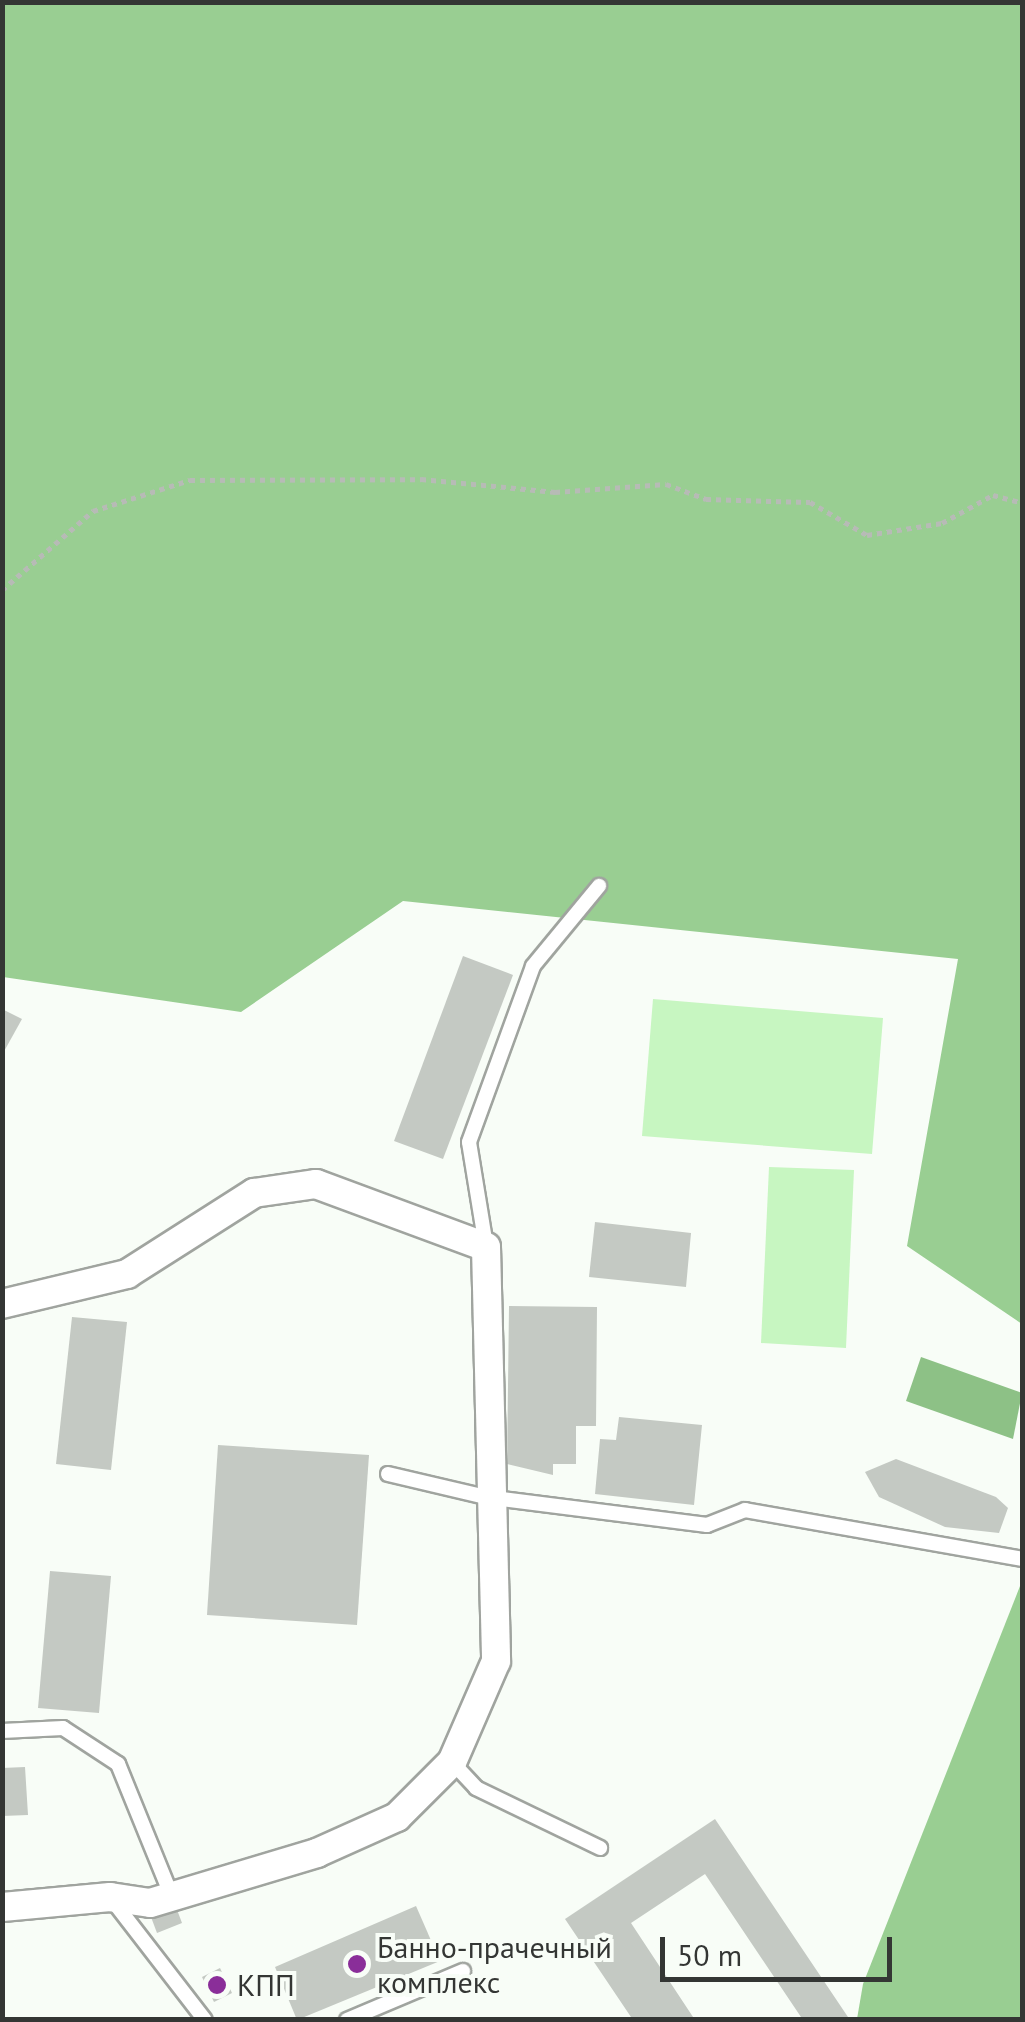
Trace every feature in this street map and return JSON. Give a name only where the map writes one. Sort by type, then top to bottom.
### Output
[{"type":"street","points":[[2,1304],[127,1274],[254,1193],[316,1184],[486,1247],[486,1497],[496,1660],[452,1762],[397,1818],[172,1897],[110,1896],[2,1907]]},
{"type":"lane","points":[[486,1247],[469,1142],[533,966],[599,886]]},
{"type":"lane","points":[[388,1474],[486,1497],[707,1525],[744,1510],[1022,1559]]},
{"type":"lane","points":[[2,1731],[63,1728],[118,1764],[172,1897]]},
{"type":"lane","points":[[452,1762],[476,1788],[600,1848]]},
{"type":"lane","points":[[110,1896],[206,2020]]},
{"type":"lane","points":[[347,2020],[463,1971]]},
{"type":"path","points":[[2,590],[93,512],[190,480],[422,479],[555,492],[666,484],[706,498],[810,502],[868,535],[942,524],[992,495],[1022,502]]},
{"type":"shaded area","points":[[3,3],[1022,3],[1022,1324],[907,1246],[958,959],[403,901],[241,1012],[3,977]]},
{"type":"shaded area","points":[[653,999],[883,1018],[872,1154],[642,1136]]},
{"type":"shaded area","points":[[769,1167],[854,1170],[846,1348],[761,1343]]},
{"type":"shaded area","points":[[921,1357],[1022,1393],[1013,1439],[906,1401]]},
{"type":"shaded area","points":[[1022,1581],[1022,2019],[857,2019],[863,1984]]},
{"type":"building","points":[[463,956],[513,975],[443,1159],[394,1141]]},
{"type":"building","points":[[2,1009],[22,1019],[2,1055]]},
{"type":"building","points":[[595,1222],[691,1233],[686,1287],[589,1277]]},
{"type":"building","points":[[509,1306],[597,1307],[596,1426],[576,1426],[576,1464],[553,1464],[553,1475],[507,1464]]},
{"type":"building","points":[[72,1317],[127,1322],[111,1470],[56,1464]]},
{"type":"building","points":[[619,1417],[702,1425],[694,1505],[595,1494],[600,1439],[616,1440]]},
{"type":"building","points":[[218,1445],[369,1455],[357,1625],[207,1615]]},
{"type":"building","points":[[896,1459],[996,1497],[1008,1508],[999,1533],[945,1527],[879,1497],[865,1472]]},
{"type":"building","points":[[50,1571],[111,1576],[99,1713],[38,1708]]},
{"type":"building","points":[[25,1767],[28,1815],[2,1816],[2,1768]]},
{"type":"building","points":[[715,1819],[850,2020],[803,2020],[705,1874],[631,1923],[695,2020],[633,2020],[565,1919]]},
{"type":"building","name":"Банно-прачечный комплекс","points":[[416,1906],[440,1961],[297,2020],[275,1967]]},
{"type":"building","points":[[176,1907],[182,1923],[157,1933],[151,1917]]},
{"type":"building","name":"КПП","points":[[220,1968],[232,1993],[214,2002],[202,1977]]},
{"type":"place","name":"Банно-прачечный комплекс","points":[[357,1964]]},
{"type":"place","name":"КПП","points":[[217,1985]]}]
